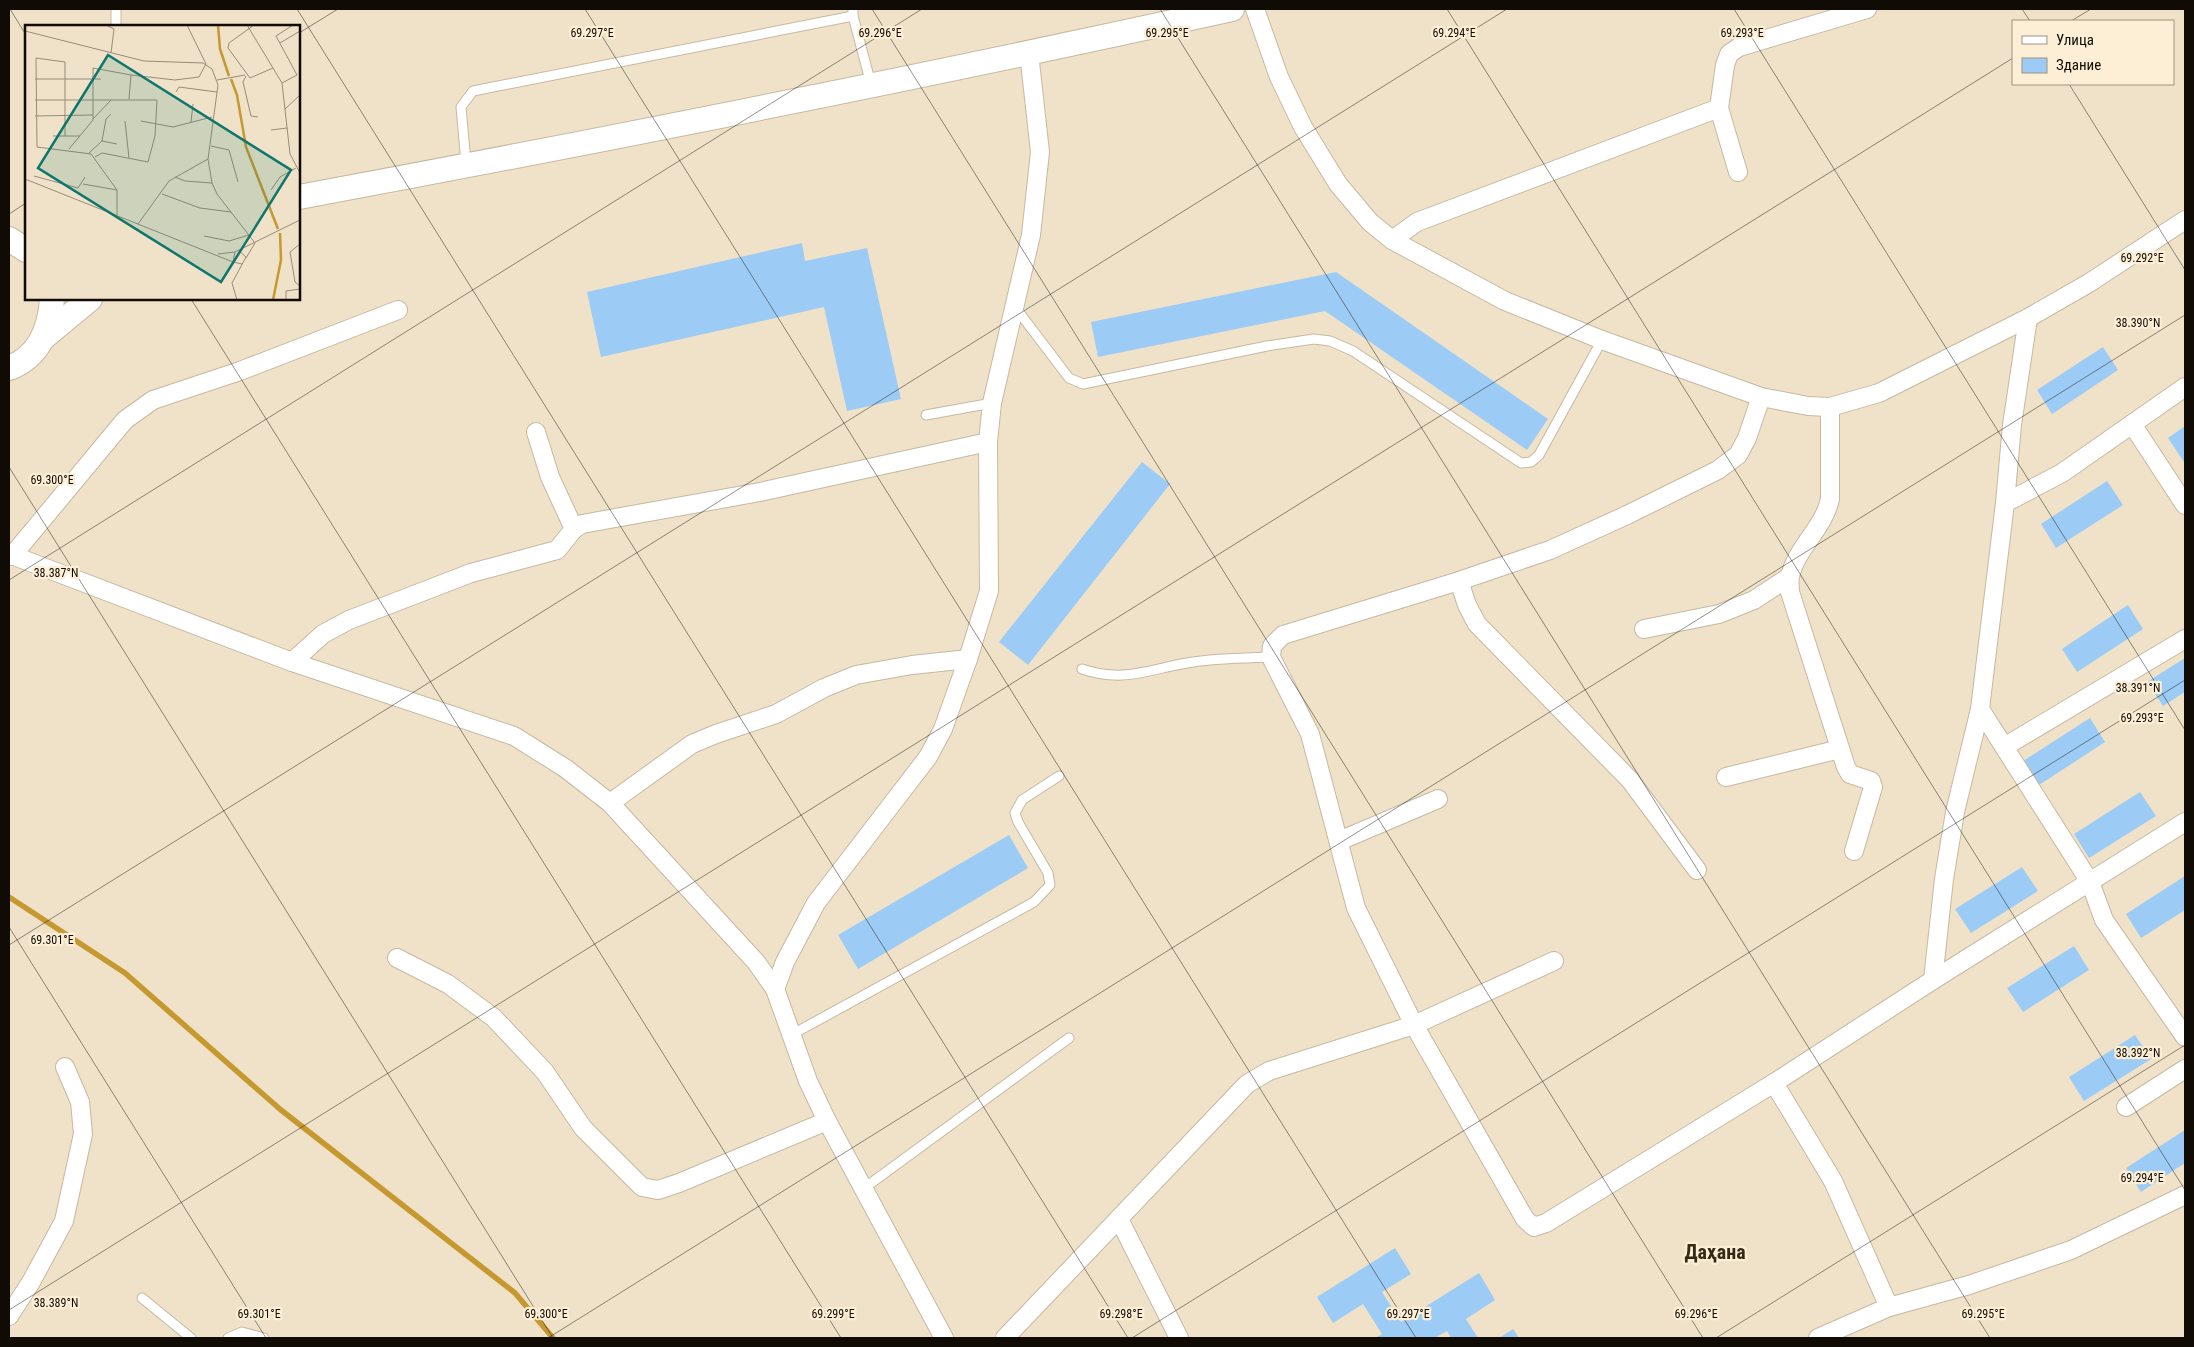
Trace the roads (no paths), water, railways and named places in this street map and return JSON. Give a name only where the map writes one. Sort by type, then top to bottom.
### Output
[{"type":"main road","points":[[300,197],[466,166],[871,85],[1232,9]]},
{"type":"main road","points":[[9,238],[25,235]]},
{"type":"main road","points":[[9,238],[25,249]]},
{"type":"main road","points":[[43,338],[50,319],[52,300]]},
{"type":"main road","points":[[11,370],[31,354],[43,338],[89,300]]},
{"type":"street","points":[[1255,9],[1279,77],[1303,127],[1338,184],[1370,222],[1392,240],[1505,301],[1602,340],[1761,397],[1808,406],[1830,407],[1879,393],[2028,318],[2089,283],[2185,220]]},
{"type":"street","points":[[1738,172],[1720,108],[1725,65],[1729,54],[1739,47],[1867,9]]},
{"type":"street","points":[[775,989],[785,962],[816,903],[928,757],[943,728],[968,659],[989,591],[988,442],[992,404],[1031,235],[1040,152],[1029,53]]},
{"type":"street","points":[[1392,240],[1417,222],[1720,108]]},
{"type":"street","points":[[398,310],[240,371],[153,400],[125,420],[10,555],[292,662],[514,736],[565,768],[610,803],[756,962],[775,989],[808,1081],[827,1121],[944,1338]]},
{"type":"street","points":[[1933,980],[1944,879],[1955,812],[1980,709],[2005,503],[2012,425],[2028,318]]},
{"type":"street","points":[[2005,503],[2062,473],[2185,387]]},
{"type":"street","points":[[1761,397],[1747,438],[1738,455],[1718,470],[1627,515],[1550,550],[1459,581],[1283,635],[1272,646],[1271,657],[1310,734],[1356,908],[1414,1025],[1526,1219],[1534,1227],[1546,1223],[1774,1083],[1933,980],[2185,822]]},
{"type":"street","points":[[1830,407],[1830,498],[1828,510],[1797,560],[1789,577],[1790,592],[1846,767],[1850,774],[1871,781],[1873,786],[1854,851]]},
{"type":"street","points":[[2132,424],[2185,506]]},
{"type":"street","points":[[536,432],[550,477],[574,528]]},
{"type":"street","points":[[292,662],[323,634],[349,620],[471,573],[557,550],[574,528],[582,524],[760,492],[988,442]]},
{"type":"street","points":[[1644,629],[1719,614],[1754,600],[1789,577]]},
{"type":"street","points":[[1459,581],[1467,605],[1477,624],[1630,780],[1697,870]]},
{"type":"street","points":[[2004,747],[2185,639]]},
{"type":"street","points":[[610,803],[692,744],[776,714],[824,688],[856,675],[912,665],[968,659]]},
{"type":"street","points":[[1980,709],[2090,882],[2104,920],[2185,1037]]},
{"type":"street","points":[[1726,777],[1840,748]]},
{"type":"street","points":[[1339,841],[1438,799]]},
{"type":"street","points":[[397,958],[448,984],[494,1018],[545,1072],[583,1128],[642,1187],[658,1190],[827,1121]]},
{"type":"street","points":[[1004,1338],[1241,1091],[1254,1080],[1269,1071],[1414,1025],[1554,961]]},
{"type":"street","points":[[9,1316],[31,1282],[64,1221],[83,1134],[80,1102],[65,1067]]},
{"type":"street","points":[[2126,1106],[2185,1069]]},
{"type":"street","points":[[1774,1083],[1833,1182],[1889,1307]]},
{"type":"street","points":[[1818,1338],[1889,1307],[1969,1285],[2072,1250],[2185,1196]]},
{"type":"street","points":[[1119,1219],[1179,1338]]},
{"type":"lane","points":[[116,9],[116,25]]},
{"type":"lane","points":[[466,166],[462,107],[473,91],[853,13],[871,85]]},
{"type":"lane","points":[[1015,307],[1069,378],[1083,384],[1267,346],[1314,339],[1330,341],[1353,351],[1521,463],[1531,462],[1539,455],[1602,340]]},
{"type":"lane","points":[[926,416],[992,404]]},
{"type":"lane","points":[[1082,669],[1101,676],[1121,677],[1217,659],[1271,657]]},
{"type":"lane","points":[[791,1035],[1034,902],[1050,885],[1048,872],[1015,814],[1022,800],[1059,776]]},
{"type":"lane","points":[[864,1189],[1069,1038]]},
{"type":"lane","points":[[142,1298],[191,1338]]},
{"type":"lane","points":[[228,1338],[242,1332],[264,1338]]},
{"type":"waterway","points":[[9,897],[125,973],[281,1110],[515,1293],[553,1338]]},
{"type":"district","name":"Даҳана","points":[[1715,1252]]}]
